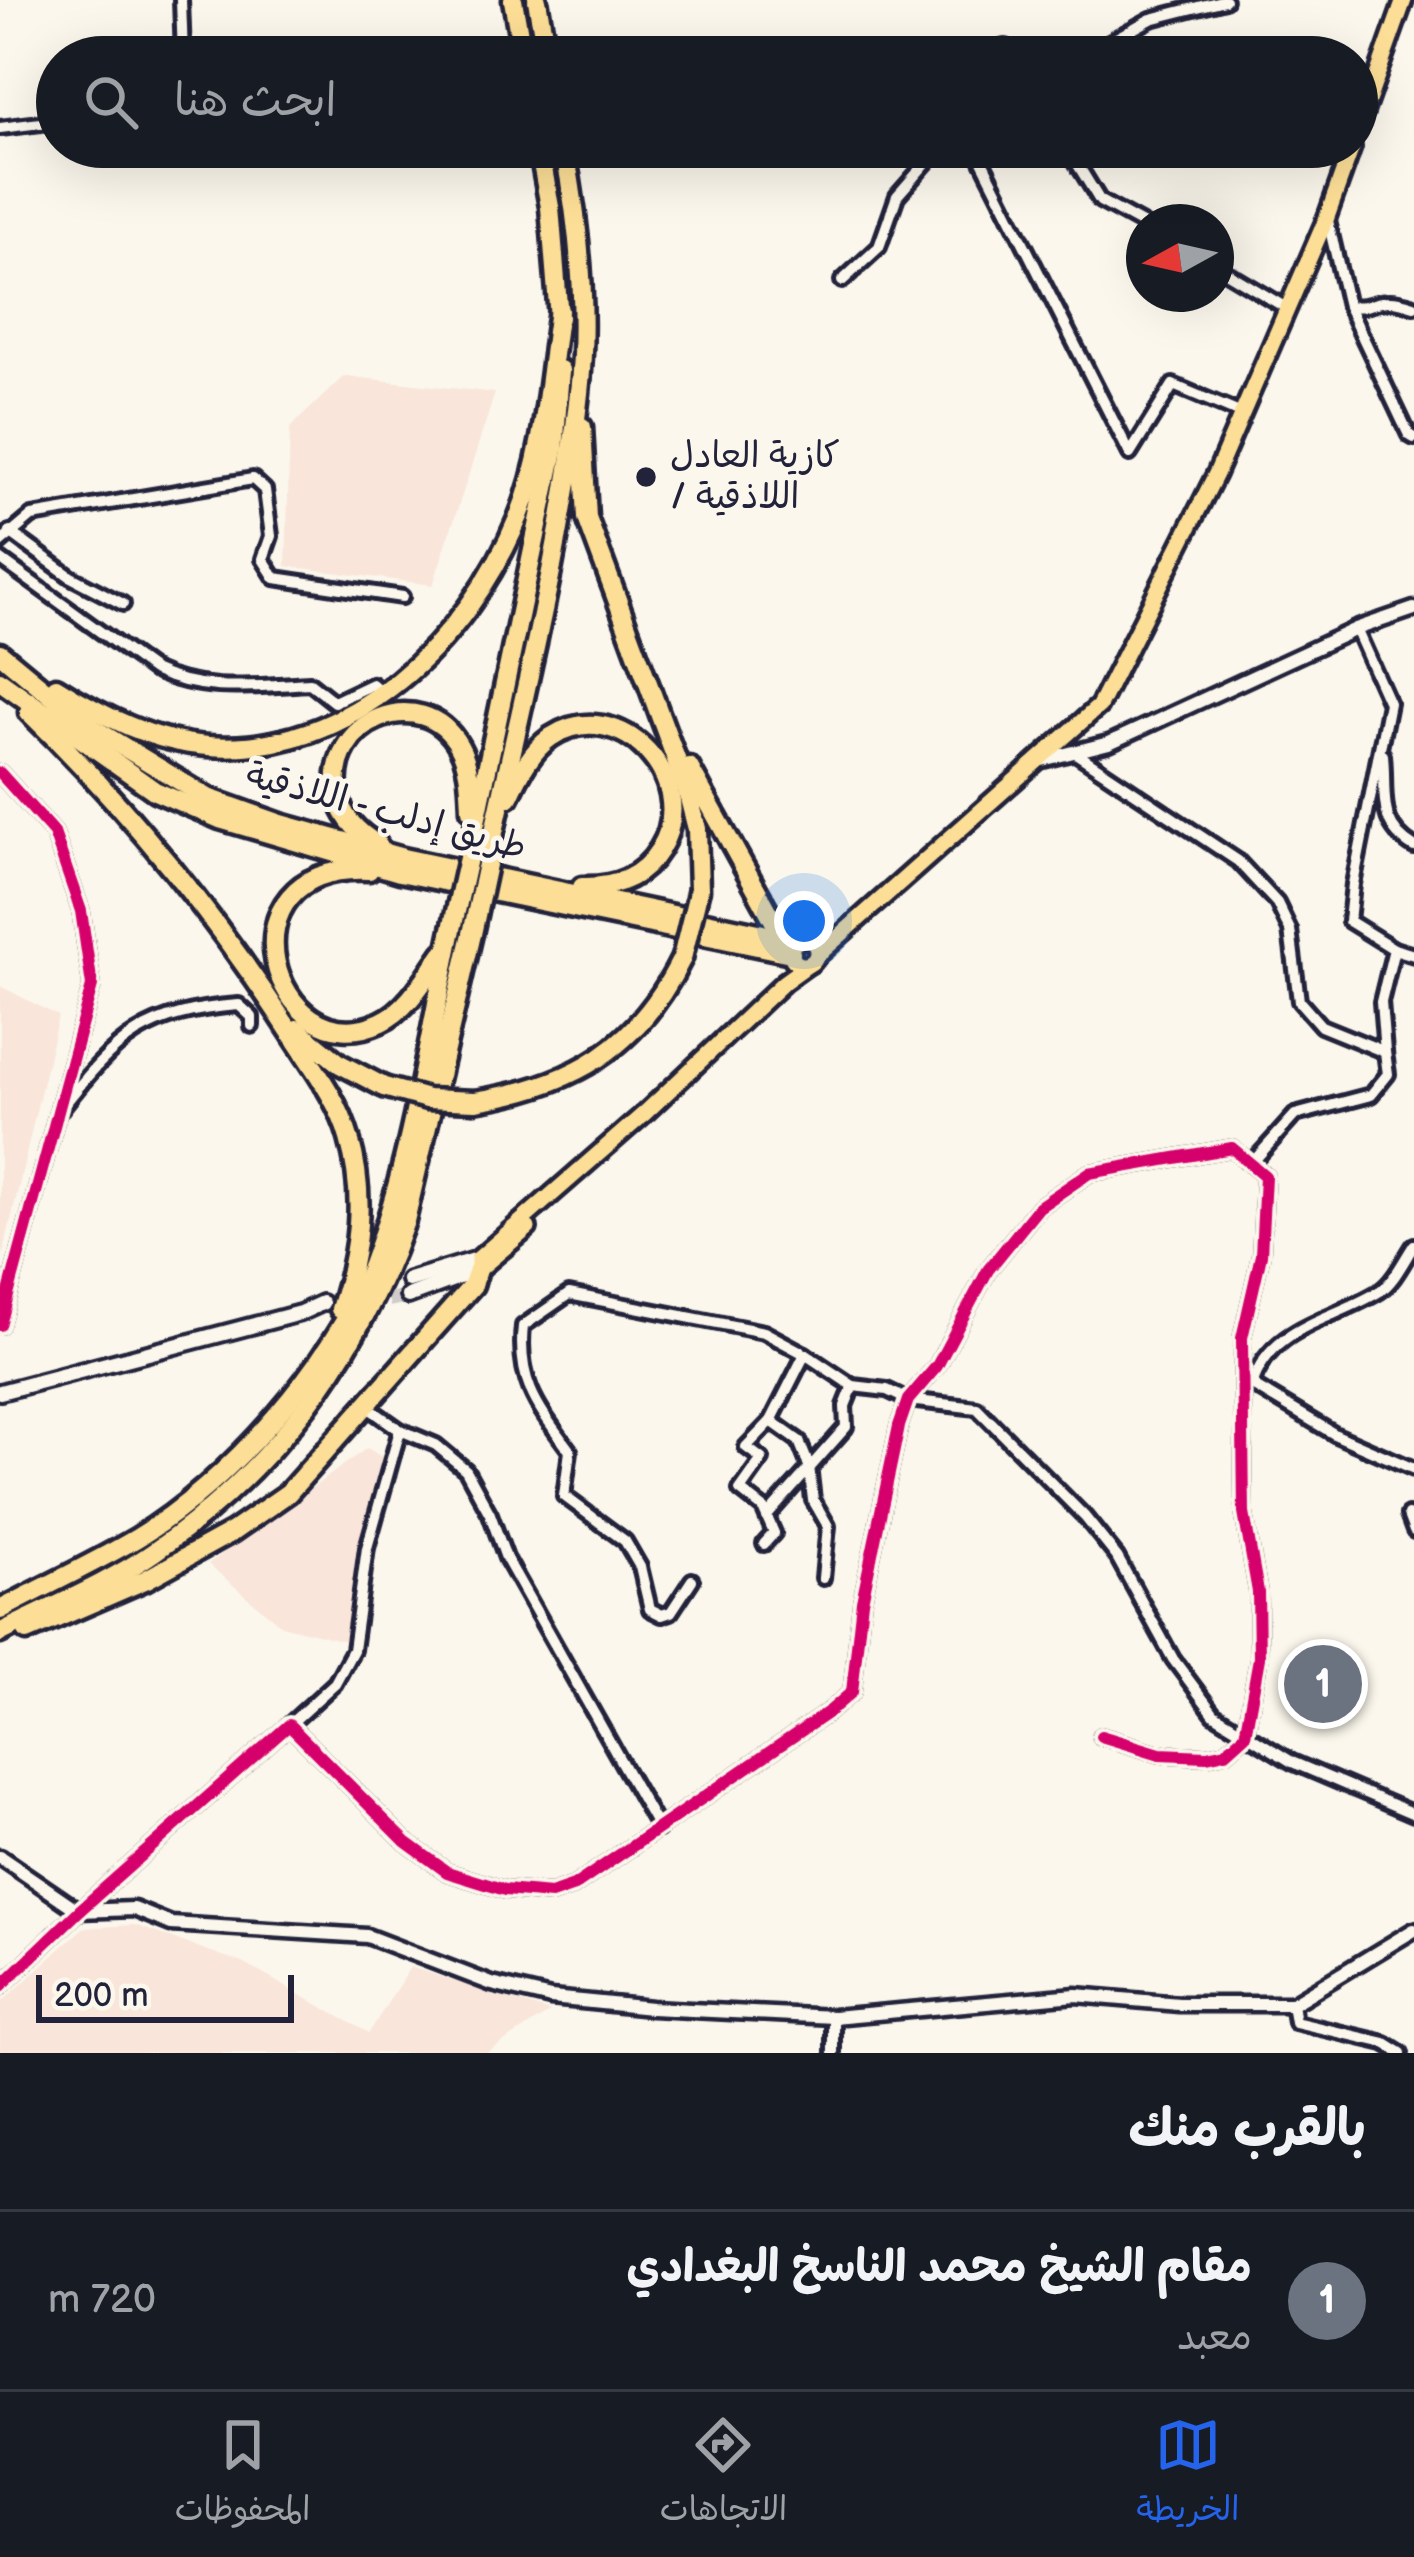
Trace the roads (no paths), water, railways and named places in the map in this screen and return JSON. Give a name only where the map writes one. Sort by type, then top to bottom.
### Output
[{"type":"highway","points":[[513,0],[519,36]]},
{"type":"highway","points":[[537,0],[544,36]]},
{"type":"highway","points":[[0,1633],[150,1555],[212,1509],[280,1443],[356,1335],[390,1267],[406,1221],[472,934],[482,838],[554,450],[560,310],[543,168]]},
{"type":"highway","points":[[0,682],[156,848],[315,1046],[340,1064],[384,1087],[427,1099],[475,1101],[545,1086],[602,1057],[653,1009],[682,958],[699,889],[697,829],[665,722],[587,518],[574,218],[567,168]]},
{"type":"highway","points":[[0,653],[93,711],[137,729],[207,746],[245,746],[346,717],[430,652],[456,623],[500,557],[521,512],[538,449],[560,310]]},
{"type":"highway","points":[[0,1610],[139,1537],[193,1498],[278,1416],[370,1270],[389,1212],[450,937],[482,838],[556,548],[580,389]]},
{"type":"highway","name":"طريق إدلب - اللاذقية","points":[[0,653],[86,724],[208,798],[401,865],[514,882],[800,950]]},
{"type":"highway","name":"طريق إدلب - اللاذقية","points":[[0,682],[155,791],[220,820],[401,865],[800,950]]},
{"type":"highway","points":[[401,865],[350,823],[340,806],[335,781],[341,751],[352,734],[388,714],[410,714],[430,721],[445,728],[458,744],[482,838]]},
{"type":"highway","points":[[665,722],[800,950]]},
{"type":"highway","points":[[482,838],[533,754],[553,736],[578,727],[604,727],[646,747],[662,766],[673,812],[667,839],[652,862],[631,878],[605,887],[514,882]]},
{"type":"highway","points":[[401,865],[326,871],[292,894],[274,932],[276,973],[285,992],[318,1022],[338,1029],[383,1022],[402,1008],[450,937]]},
{"type":"highway","points":[[256,978],[337,1106],[358,1175],[361,1225],[351,1276],[330,1339]]},
{"type":"highway","points":[[0,1642],[147,1579],[232,1532],[288,1493],[473,1285],[478,1264]]},
{"type":"main road","points":[[1378,73],[1404,0]]},
{"type":"main road","points":[[408,1288],[478,1264],[570,1188],[582,1169],[784,982],[800,950],[838,934],[1099,706],[1216,474],[1344,168]]},
{"type":"main road","points":[[0,1392],[322,1308]]},
{"type":"street","points":[[181,0],[182,36]]},
{"type":"street","points":[[1120,36],[1151,19],[1225,0]]},
{"type":"street","points":[[0,128],[36,124]]},
{"type":"street","points":[[842,281],[879,247],[897,196],[922,168]]},
{"type":"street","points":[[986,168],[1130,454],[1173,385],[1242,414]]},
{"type":"street","points":[[1080,168],[1100,201],[1126,215]]},
{"type":"street","points":[[1327,217],[1348,306],[1408,435],[1414,438]]},
{"type":"street","points":[[1234,277],[1288,309]]},
{"type":"street","points":[[1348,306],[1361,308],[1390,298],[1414,306]]},
{"type":"street","points":[[0,543],[32,516],[253,479],[265,490],[272,536],[263,559],[275,578],[402,597]]},
{"type":"street","points":[[10,532],[70,577],[123,604]]},
{"type":"street","points":[[0,560],[153,670],[179,682],[213,688],[310,683],[334,702],[372,684],[382,693]]},
{"type":"street","points":[[1037,761],[1109,742],[1356,629],[1414,609]]},
{"type":"street","points":[[1356,629],[1389,703],[1349,921],[1394,949],[1414,955]]},
{"type":"street","points":[[1382,740],[1387,821],[1395,836],[1414,847]]},
{"type":"street","points":[[1074,752],[1238,861],[1277,903],[1289,930],[1300,1001],[1321,1026],[1384,1052]]},
{"type":"street","points":[[0,773],[54,832],[81,911],[92,986],[0,1324]]},
{"type":"street","points":[[1251,1164],[1295,1115],[1370,1095],[1388,1074],[1382,1002],[1394,949]]},
{"type":"street","points":[[58,1114],[90,1072],[132,1033],[165,1016],[239,1005],[252,1017],[252,1026]]},
{"type":"street","points":[[289,1725],[406,1843],[447,1872],[505,1891],[551,1894],[574,1886],[830,1712],[852,1691],[873,1544],[908,1400],[937,1366],[988,1270],[1039,1207],[1089,1173],[1232,1148],[1265,1176],[1261,1255],[1242,1338],[1244,1513],[1258,1592],[1259,1658],[1245,1735],[1226,1752],[1207,1756],[1160,1754],[1101,1736]]},
{"type":"street","points":[[1246,1381],[1279,1341],[1295,1330],[1385,1289],[1414,1245]]},
{"type":"street","points":[[692,1580],[671,1612],[662,1616],[650,1609],[640,1567],[626,1541],[565,1496],[570,1451],[535,1402],[520,1352],[523,1326],[569,1294],[764,1332],[853,1386],[887,1390],[908,1400],[977,1408],[1085,1517],[1117,1557],[1173,1659],[1214,1714],[1292,1762],[1414,1814]]},
{"type":"street","points":[[764,1544],[774,1533],[764,1508],[740,1490],[763,1459],[746,1447],[771,1421],[806,1354]]},
{"type":"street","points":[[1246,1381],[1336,1435],[1414,1468]]},
{"type":"street","points":[[766,1516],[846,1427],[845,1406],[853,1386]]},
{"type":"street","points":[[366,1406],[400,1430],[436,1445],[466,1470],[490,1514],[506,1558],[659,1829]]},
{"type":"street","points":[[771,1421],[799,1442],[809,1466],[813,1500],[828,1526],[823,1578]]},
{"type":"street","points":[[0,1987],[335,1683],[353,1650],[367,1548],[400,1430]]},
{"type":"street","points":[[1408,1515],[1414,1532]]},
{"type":"street","points":[[0,1857],[79,1911],[134,1909],[171,1924],[367,1936],[492,1984],[551,1998],[651,2008],[833,2017],[1076,1995],[1178,2004],[1292,2004],[1414,1930]]},
{"type":"street","points":[[1292,2004],[1295,2022],[1385,2043],[1401,2053]]},
{"type":"street","points":[[832,2053],[833,2017]]},
{"type":"tunnel","points":[[368,1304],[408,1296]]},
{"type":"place","name":"كازية العادل / اللاذقية","points":[[646,477]]},
{"type":"place","name":"مقام الشيخ محمد الناسخ البغدادي","points":[[1323,1684]]}]
